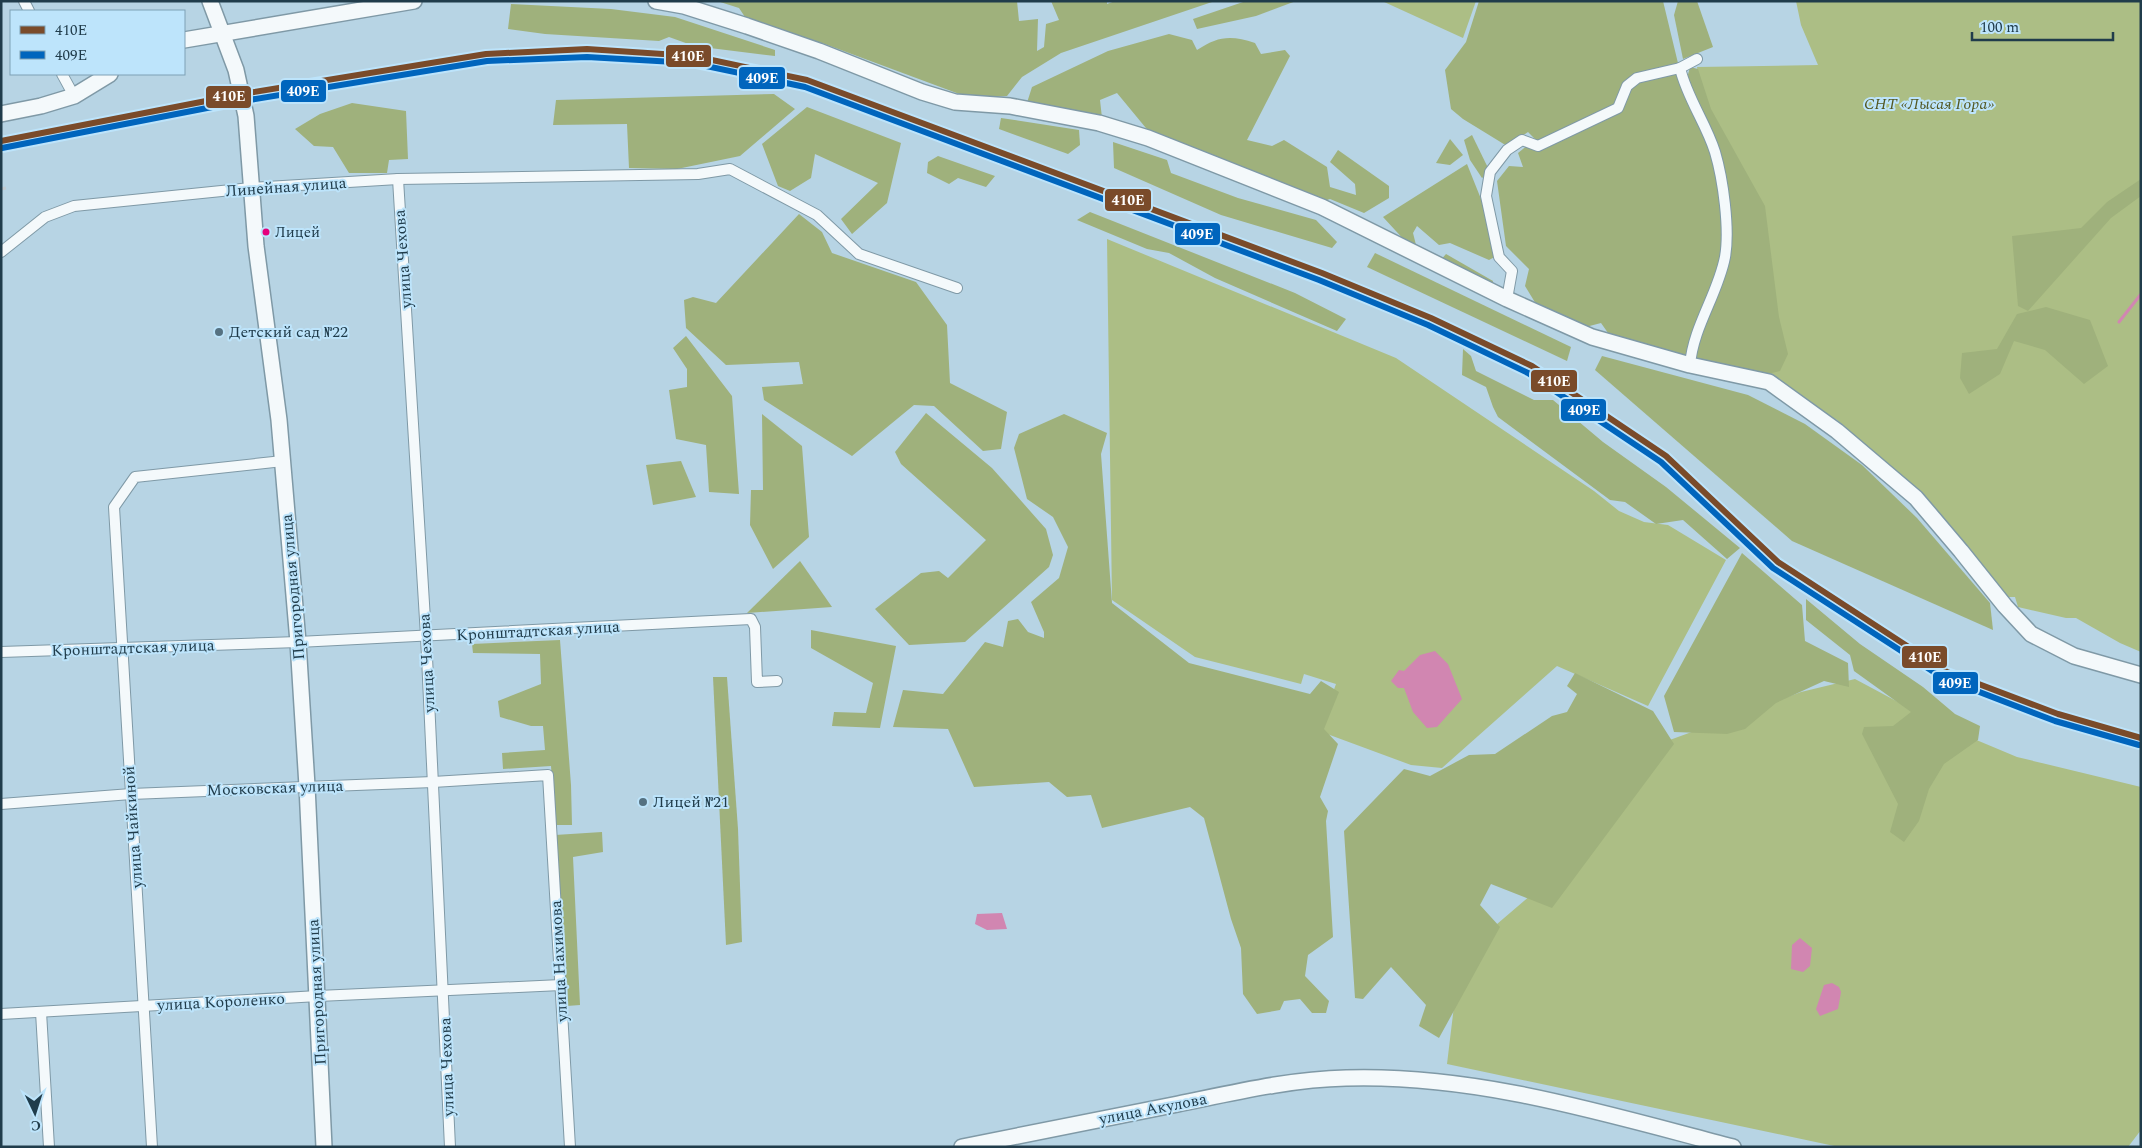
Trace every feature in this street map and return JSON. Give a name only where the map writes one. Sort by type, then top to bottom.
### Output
[{"type":"main road","name":"Пригородная улица","points":[[210,1],[236,70],[246,116],[256,246],[283,461],[308,786],[324,1147]]},
{"type":"main road","points":[[185,40],[371,4],[414,1]]},
{"type":"main road","points":[[656,1],[684,6],[747,26],[819,51],[922,92],[955,102],[1010,106],[1099,123],[1148,138],[1322,207],[1507,299],[1592,337],[1690,365],[1769,382],[1837,431],[1916,498],[1962,551],[2005,606],[2031,634],[2074,656],[2141,676]]},
{"type":"main road","points":[[1,114],[41,106],[74,96],[108,75]]},
{"type":"main road","name":"улица Акулова","points":[[962,1147],[1225,1095],[1308,1081],[1345,1078],[1420,1080],[1492,1089],[1574,1106],[1732,1147]]},
{"type":"street","points":[[1507,299],[1512,271],[1499,257],[1486,196],[1490,172],[1507,150],[1522,140],[1538,146],[1618,108],[1627,86],[1637,78],[1680,68],[1697,59]]},
{"type":"street","points":[[1680,68],[1683,81],[1714,151],[1722,184],[1725,214],[1725,256],[1716,286],[1691,349],[1690,365]]},
{"type":"street","points":[[63,75],[74,96]]},
{"type":"street","name":"Линейная улица","points":[[1,252],[45,217],[74,206],[251,188],[398,179],[698,174],[730,169],[817,215],[859,254],[957,288]]},
{"type":"street","name":"улица Чехова","points":[[398,179],[426,636],[450,1147]]},
{"type":"street","name":"улица Чайкиной","points":[[152,1147],[114,507],[135,477],[283,461]]},
{"type":"street","name":"Кронштадтская улица","points":[[1,652],[298,642],[751,619],[755,628],[757,682],[777,681]]},
{"type":"street","name":"Московская улица","points":[[1,804],[131,794],[433,782],[548,775]]},
{"type":"street","name":"улица Нахимова","points":[[548,775],[570,1147]]},
{"type":"street","name":"улица Короленко","points":[[1,1014],[318,996],[561,985]]},
{"type":"street","points":[[41,1012],[49,1147]]},
{"type":"green space","points":[[717,1],[1017,1],[1019,21],[1038,19],[1037,51],[1044,47],[1046,24],[1059,20],[1051,1],[1107,1],[1107,4],[1115,1],[1215,1],[1061,53],[1022,77],[1007,96],[970,98],[822,43],[749,23],[739,8]]},
{"type":"green space","points":[[1246,1],[1296,1],[1256,16],[1197,29],[1193,19]]},
{"type":"green space","points":[[1382,1],[1476,1],[1463,38]]},
{"type":"green space","points":[[1479,1],[1663,1],[1684,88],[1715,155],[1723,208],[1722,261],[1684,359],[1613,340],[1601,323],[1578,329],[1536,304],[1525,286],[1529,269],[1506,246],[1497,181],[1509,166],[1523,167],[1518,153],[1535,139],[1528,132],[1507,146],[1463,119],[1451,109],[1445,70],[1466,42]]},
{"type":"green space","points":[[1678,1],[1697,1],[1713,47],[1683,59],[1674,15]]},
{"type":"green space","name":"СНТ «Лысая Гора»","points":[[1796,1],[2141,1],[2141,652],[2120,643],[2076,618],[2066,618],[2018,607],[2015,597],[2005,597],[1903,478],[1837,420],[1822,412],[1762,368],[1703,102],[1697,67],[1818,65],[1801,25]]},
{"type":"green space","points":[[511,4],[611,9],[675,17],[775,50],[775,56],[694,46],[669,37],[659,41],[545,34],[508,29]]},
{"type":"green space","points":[[1169,34],[1192,40],[1197,50],[1212,42],[1232,38],[1255,43],[1261,54],[1285,50],[1290,56],[1247,140],[1272,146],[1284,140],[1327,167],[1330,187],[1356,195],[1355,184],[1330,162],[1338,150],[1389,186],[1389,198],[1364,213],[1330,199],[1318,203],[1155,139],[1117,93],[1100,100],[1102,118],[1025,109],[1032,87],[1108,51]]},
{"type":"green space","points":[[1690,67],[1698,69],[1711,109],[1765,206],[1779,317],[1788,354],[1780,371],[1747,379],[1693,363],[1695,347],[1719,291],[1726,193],[1686,82]]},
{"type":"green space","points":[[774,94],[795,109],[740,156],[677,169],[629,168],[627,124],[553,125],[556,100]]},
{"type":"green space","points":[[352,103],[406,111],[408,159],[389,160],[387,173],[349,173],[333,147],[314,146],[295,129],[320,114]]},
{"type":"green space","points":[[807,107],[901,143],[887,203],[852,234],[841,219],[878,183],[815,154],[811,178],[790,191],[778,186],[762,144]]},
{"type":"green space","points":[[1001,118],[1079,130],[1080,145],[1068,154],[999,129]]},
{"type":"green space","points":[[1472,135],[1490,172],[1482,178],[1470,160],[1464,140]]},
{"type":"green space","points":[[1450,139],[1463,155],[1450,165],[1436,163]]},
{"type":"green space","points":[[1113,142],[1167,160],[1171,173],[1238,198],[1316,220],[1337,242],[1332,248],[1221,215],[1114,168]]},
{"type":"green space","points":[[938,156],[995,176],[986,187],[958,178],[949,184],[927,173],[928,162]]},
{"type":"green space","points":[[1467,164],[1497,239],[1500,254],[1489,260],[1450,243],[1439,245],[1417,226],[1413,233],[1417,249],[1407,243],[1383,217]]},
{"type":"green space","points":[[2141,179],[2141,196],[2111,218],[2028,311],[2018,306],[2012,236],[2081,228],[2107,202]]},
{"type":"green space","points":[[1090,212],[1295,293],[1346,319],[1337,331],[1215,278],[1169,253],[1147,249],[1077,220]]},
{"type":"green space","points":[[799,214],[822,232],[832,253],[916,282],[947,325],[950,383],[1007,412],[1001,449],[983,451],[934,406],[914,405],[852,456],[764,400],[762,387],[803,384],[799,362],[726,365],[686,328],[684,300],[693,297],[716,303]]},
{"type":"green space","points":[[1107,239],[1396,358],[1594,491],[1619,511],[1644,522],[1668,525],[1726,560],[1648,706],[1557,666],[1442,768],[1411,765],[1319,731],[1336,684],[1304,674],[1301,684],[1195,657],[1112,600]]},
{"type":"green space","points":[[1375,253],[1571,347],[1567,361],[1367,267]]},
{"type":"green space","points":[[1446,254],[1493,281],[1492,289],[1439,262]]},
{"type":"green space","points":[[2046,307],[2090,320],[2108,366],[2084,384],[2045,350],[2014,341],[2000,374],[1969,394],[1960,378],[1962,353],[1997,349],[2017,314]]},
{"type":"green space","points":[[686,336],[732,396],[739,494],[709,492],[706,445],[676,439],[669,390],[687,387],[687,369],[673,348]]},
{"type":"green space","points":[[1463,349],[1471,356],[1476,371],[1534,400],[1553,400],[1603,442],[1666,487],[1740,548],[1727,559],[1683,520],[1656,524],[1625,502],[1610,500],[1498,417],[1486,387],[1462,375]]},
{"type":"green space","points":[[1602,356],[1748,395],[1805,424],[1862,465],[1917,518],[1990,603],[1993,630],[1792,541],[1595,370]]},
{"type":"green space","points":[[926,413],[992,468],[1046,529],[1053,555],[1049,567],[965,642],[909,645],[875,609],[921,573],[939,571],[948,578],[986,540],[901,464],[895,452]]},
{"type":"green space","points":[[762,414],[802,446],[809,537],[773,569],[750,525],[751,490],[763,490]]},
{"type":"green space","points":[[1064,414],[1107,433],[1101,454],[1112,603],[1189,663],[1310,694],[1321,681],[1339,692],[1324,729],[1338,744],[1320,797],[1328,811],[1326,821],[1333,937],[1308,955],[1305,976],[1329,1001],[1326,1013],[1312,1013],[1300,999],[1284,1001],[1280,1010],[1257,1014],[1243,994],[1241,948],[1231,919],[1204,818],[1190,807],[1102,828],[1091,795],[1067,797],[1049,782],[974,787],[948,729],[893,727],[903,690],[943,694],[985,642],[1003,647],[1008,621],[1018,619],[1028,632],[1044,638],[1044,632],[1031,602],[1059,578],[1068,547],[1053,517],[1027,499],[1014,448],[1019,434]]},
{"type":"green space","points":[[681,461],[696,497],[653,505],[646,465]]},
{"type":"green space","points":[[1742,553],[1802,605],[1805,641],[1848,663],[1849,687],[1824,681],[1776,703],[1745,729],[1727,734],[1674,732],[1664,696]]},
{"type":"green space","points":[[800,561],[832,607],[747,613]]},
{"type":"green space","points":[[1806,599],[1860,644],[1923,687],[1955,714],[1980,726],[1978,740],[1944,764],[1929,789],[1919,821],[1904,842],[1890,832],[1898,804],[1862,734],[1864,727],[1893,726],[1911,712],[1854,671],[1850,655],[1806,620]]},
{"type":"green space","points":[[811,630],[896,646],[880,728],[832,726],[834,712],[866,713],[873,683],[811,648]]},
{"type":"green space","points":[[560,640],[571,785],[572,825],[555,825],[551,766],[503,769],[502,753],[545,750],[543,726],[531,726],[500,717],[498,701],[541,684],[540,654],[473,653],[472,644]]},
{"type":"green space","points":[[1575,673],[1653,711],[1674,744],[1552,908],[1491,884],[1480,905],[1500,927],[1439,1038],[1419,1026],[1426,1005],[1391,967],[1363,999],[1355,998],[1344,831],[1404,769],[1430,776],[1469,755],[1495,754],[1552,716],[1567,712],[1577,694],[1567,686]]},
{"type":"green space","points":[[713,677],[727,677],[738,829],[742,942],[726,945]]},
{"type":"green space","points":[[1855,679],[1943,726],[2017,757],[2141,787],[2141,1130],[2128,1147],[1839,1147],[1447,1064],[1454,1006],[1483,936],[1578,855],[1667,741],[1801,692]]},
{"type":"green space","points":[[602,832],[603,852],[573,857],[580,1005],[567,1006],[555,835]]},
{"type":"shaded area","points":[[1435,651],[1448,664],[1462,699],[1437,727],[1427,728],[1413,712],[1404,688],[1398,688],[1391,681],[1399,670],[1404,671],[1420,655]]},
{"type":"shaded area","points":[[1002,913],[1007,929],[987,930],[975,924],[977,914]]},
{"type":"shaded area","points":[[1800,938],[1812,948],[1810,966],[1803,972],[1791,969],[1792,945]]},
{"type":"shaded area","points":[[1832,983],[1839,987],[1841,992],[1838,1009],[1820,1016],[1816,1009],[1824,985]]},
{"type":"waterway","points":[[2119,322],[2141,294]]},
{"type":"railway","points":[[1,189],[6,188]]},
{"type":"transit line","name":"410E","points":[[1,141],[242,94],[486,54],[587,49],[693,56],[807,80],[1322,273],[1431,318],[1532,366],[1666,456],[1778,562],[1947,672],[2058,714],[2141,738]]},
{"type":"transit line","name":"409E","points":[[2,148],[243,101],[487,61],[587,57],[692,63],[805,87],[1319,280],[1428,325],[1528,373],[1661,462],[1773,568],[1943,678],[2055,721],[2139,745]]},
{"type":"place","name":"Лицей","points":[[266,232]]},
{"type":"place","name":"Детский сад №22","points":[[219,332]]},
{"type":"place","name":"Лицей №21","points":[[643,802]]}]
